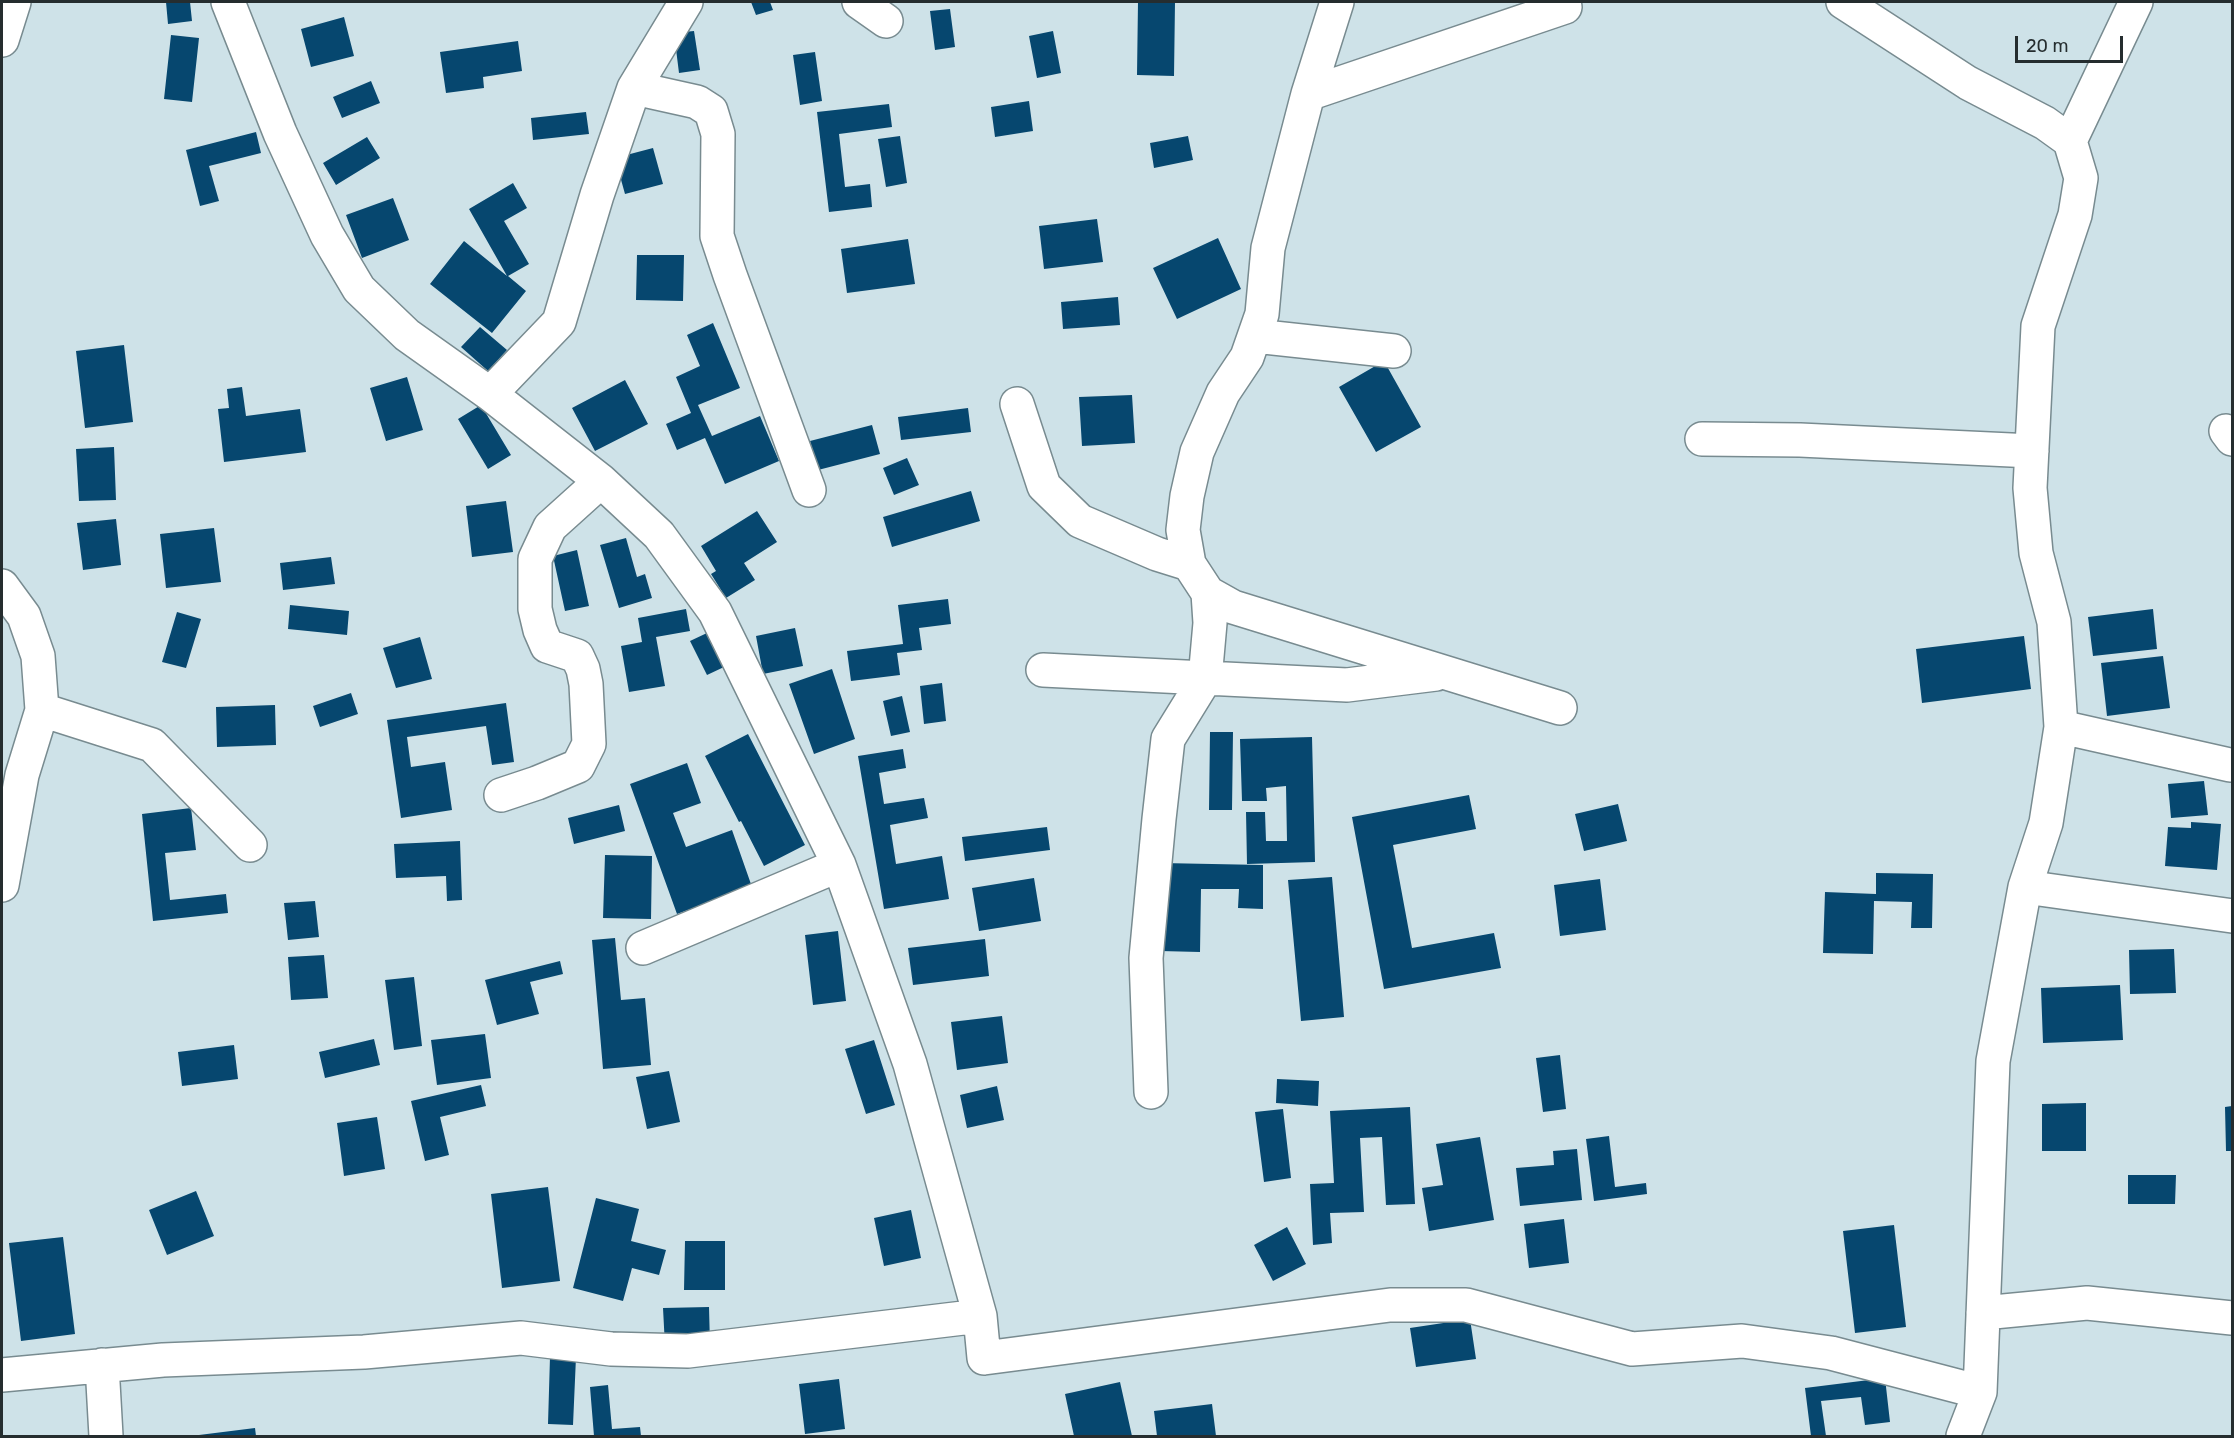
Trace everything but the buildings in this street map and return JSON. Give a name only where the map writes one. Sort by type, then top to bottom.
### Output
[{"type":"street","points":[[2,40],[14,2]]},
{"type":"street","points":[[228,2],[280,133],[327,235],[359,289],[407,335],[490,394],[601,481],[659,535],[715,612],[839,865],[910,1064],[980,1316],[984,1358],[1390,1305],[1466,1305],[1632,1349],[1742,1341],[1831,1353],[1980,1392]]},
{"type":"street","points":[[490,394],[559,322],[597,195],[634,88],[686,2]]},
{"type":"street","points":[[859,2],[886,21]]},
{"type":"street","points":[[1151,1092],[1146,958],[1168,739],[1205,679],[1210,623],[1208,594],[1189,564],[1183,530],[1187,496],[1197,452],[1224,393],[1247,357],[1262,315],[1268,248],[1308,94],[1337,2]]},
{"type":"street","points":[[1843,2],[1968,83],[2044,123],[2070,141],[2081,178],[2075,215],[2038,326],[2030,488],[2036,553],[2055,622],[2061,727],[2046,823],[2025,887],[1993,1061],[1980,1392],[1963,1437]]},
{"type":"street","points":[[2070,141],[2136,2]]},
{"type":"street","points":[[1308,94],[1565,7]]},
{"type":"street","points":[[634,88],[697,102],[711,111],[718,134],[717,236],[808,490]]},
{"type":"street","points":[[1254,336],[1394,351]]},
{"type":"street","points":[[1017,404],[1044,486],[1080,521],[1157,555],[1189,564]]},
{"type":"street","points":[[1702,439],[1812,440],[2032,451]]},
{"type":"street","points":[[501,795],[578,766],[589,744],[583,669],[578,656],[547,646],[540,630],[535,609],[535,559],[550,527],[601,481]]},
{"type":"street","points":[[2,586],[24,616],[38,656],[42,710],[22,775],[2,885]]},
{"type":"street","points":[[1208,594],[1233,607],[1560,708]]},
{"type":"street","points":[[1043,670],[1347,685],[1447,673]]},
{"type":"street","points":[[42,710],[152,745],[250,845]]},
{"type":"street","points":[[2061,727],[2230,765]]},
{"type":"street","points":[[643,948],[839,865]]},
{"type":"street","points":[[2025,887],[2232,916]]},
{"type":"street","points":[[1983,1313],[2087,1303],[2232,1318]]},
{"type":"street","points":[[2,1375],[163,1360],[364,1352],[521,1338],[611,1349],[688,1351],[980,1316]]},
{"type":"street","points":[[102,1365],[106,1437]]}]
